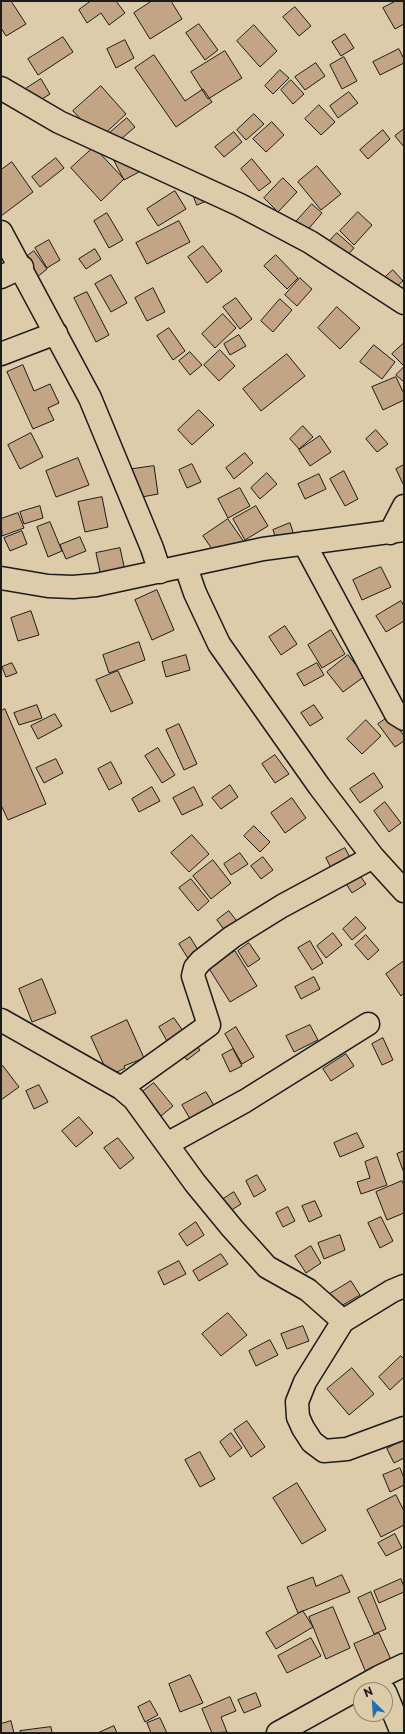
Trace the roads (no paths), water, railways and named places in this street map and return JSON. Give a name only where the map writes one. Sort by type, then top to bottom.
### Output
[{"type":"street","points":[[1,88],[59,122],[240,205],[303,238],[404,303]]},
{"type":"street","points":[[1,232],[22,267],[90,398],[152,548],[160,572]]},
{"type":"street","points":[[1,277],[22,267]]},
{"type":"street","points":[[1,354],[56,333]]},
{"type":"street","points":[[1,578],[48,586],[73,587],[96,585],[186,567],[263,549],[397,531],[404,506]]},
{"type":"street","points":[[304,543],[396,714],[404,719]]},
{"type":"street","points":[[186,567],[195,592],[219,644],[319,786],[373,857],[404,891]]},
{"type":"street","points":[[121,1088],[209,1025],[193,976],[195,968],[201,961],[232,937],[282,906],[373,857]]},
{"type":"street","points":[[1,1020],[121,1088],[134,1100],[232,1228],[267,1267],[308,1290],[343,1321]]},
{"type":"street","points":[[167,1144],[245,1101],[368,1024]]},
{"type":"street","points":[[404,1286],[392,1291],[343,1321],[305,1382],[297,1402],[298,1417],[303,1428],[312,1442],[319,1449],[324,1451],[332,1452],[347,1449],[404,1428]]},
{"type":"street","points":[[387,1682],[404,1665]]},
{"type":"street","points":[[278,1733],[353,1699]]},
{"type":"street","points":[[393,1711],[402,1733]]}]
